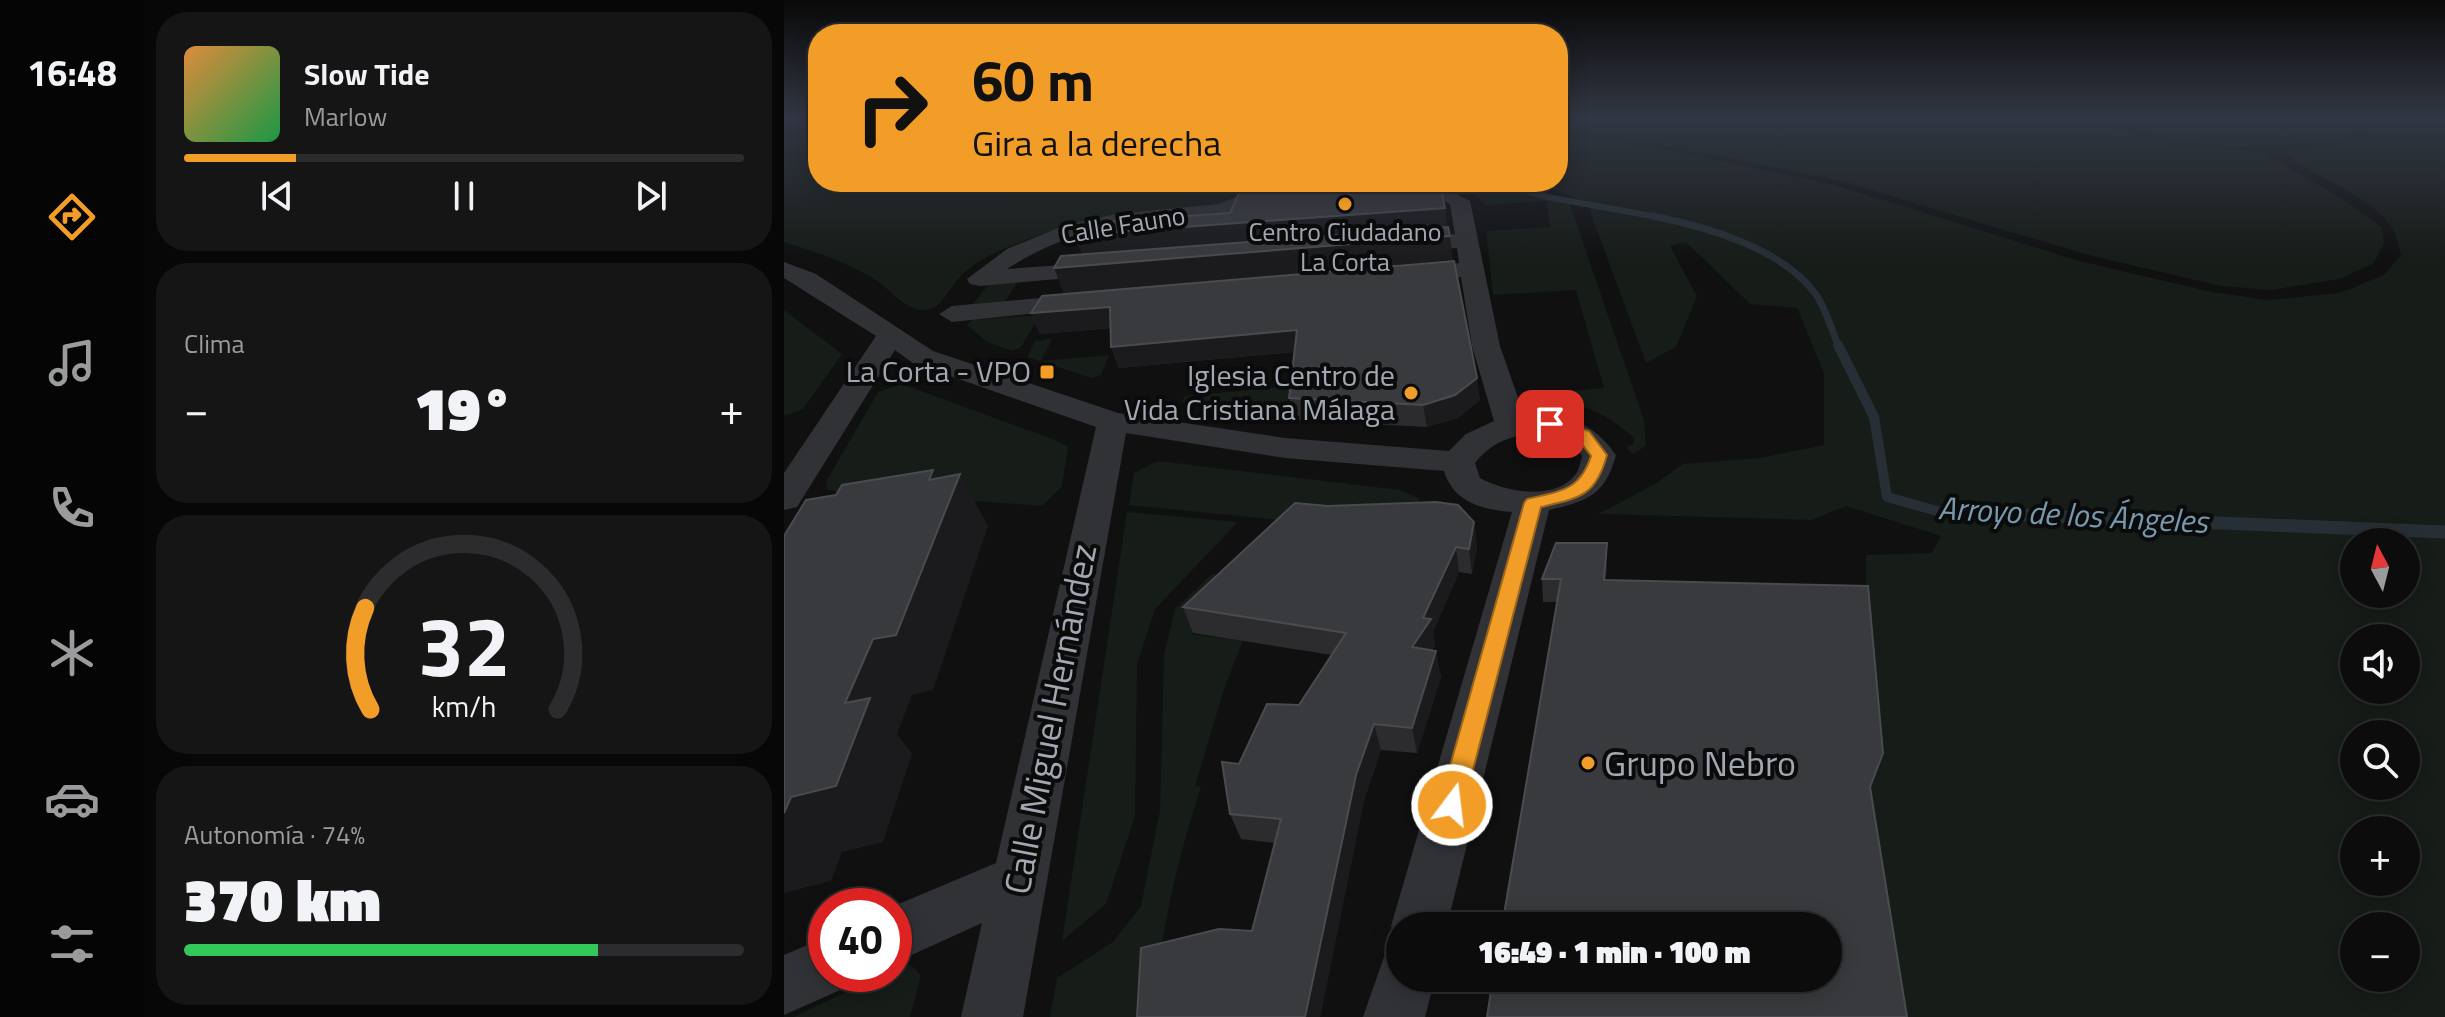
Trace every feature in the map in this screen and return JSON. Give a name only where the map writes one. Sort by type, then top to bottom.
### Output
[{"type":"street","name":"Calle Fauno","points":[[923,357],[979,279],[1007,255],[1056,234],[1135,218],[1236,207],[1264,192]]},
{"type":"street","points":[[1440,192],[1460,201],[1486,346],[1511,425]]},
{"type":"street","points":[[1372,247],[1468,240]]},
{"type":"street","points":[[979,279],[1126,267]]},
{"type":"street","points":[[784,269],[807,279],[861,313],[923,357],[1113,422],[1285,448],[1458,462]]},
{"type":"street","points":[[1381,277],[1472,269]]},
{"type":"street","points":[[952,314],[1111,300]]},
{"type":"street","points":[[784,499],[890,336]]},
{"type":"street","name":"Calle Miguel Hernández","points":[[992,1017],[1017,880],[1113,422]]},
{"type":"street","points":[[1550,424],[1583,435],[1599,455],[1592,479],[1568,495],[1533,503],[1493,500],[1465,484],[1458,462],[1475,439],[1511,425],[1550,424]]},
{"type":"street","points":[[1423,912],[1533,503]]},
{"type":"street","points":[[912,927],[1017,880]]},
{"type":"street","points":[[784,985],[808,974]]},
{"type":"street","points":[[1394,1017],[1401,992]]},
{"type":"shaded area","points":[[784,165],[808,165],[808,192],[1249,194],[1195,210],[1083,225],[1028,239],[978,262],[959,278],[940,303],[928,310],[907,305],[880,283],[853,267],[784,242]]},
{"type":"shaded area","points":[[1568,165],[1742,165],[1832,184],[2076,260],[2207,291],[2267,300],[2340,293],[2384,275],[2401,255],[2393,229],[2380,214],[2354,195],[2301,165],[2445,165],[2445,1017],[1895,1017],[1864,810],[1866,555],[1932,553],[1941,536],[1846,506],[1812,520],[1598,514],[1655,484],[1683,464],[1760,458],[1824,445],[1824,373],[1797,308],[1750,304],[1686,242],[1670,246],[1697,296],[1676,347],[1646,363],[1587,203],[1560,192],[1568,192]]},
{"type":"shaded area","points":[[1764,165],[2285,165],[2341,198],[2382,227],[2384,243],[2374,263],[2340,279],[2271,290],[2221,286],[2092,256],[1844,182]]},
{"type":"shaded area","points":[[1469,192],[1546,192],[1569,202],[1644,420],[1646,446],[1633,454],[1626,447],[1634,444],[1634,438],[1597,412],[1562,403],[1530,401],[1528,395],[1604,388],[1576,290],[1493,295],[1486,231],[1550,227],[1546,201],[1486,205]]},
{"type":"shaded area","points":[[1018,281],[1004,303],[972,305],[989,284]]},
{"type":"shaded area","points":[[784,310],[842,354],[803,409],[784,416]]},
{"type":"shaded area","points":[[1040,315],[1021,347],[1012,351],[987,342],[967,325],[972,320]]},
{"type":"shaded area","points":[[1052,339],[1041,361],[1109,355],[1101,375],[1092,378],[1027,357],[1035,341]]},
{"type":"shaded area","points":[[902,384],[1068,447],[1062,486],[1042,506],[828,490],[826,482],[878,392]]},
{"type":"shaded area","points":[[1290,386],[1285,416],[1182,402],[1185,396]]},
{"type":"shaded area","points":[[1158,461],[1400,490],[1419,498],[1416,521],[1311,523],[1129,505],[1134,473]]},
{"type":"shaded area","points":[[1127,512],[1238,522],[1155,609],[1137,664],[1135,816],[1106,904],[1062,941]]},
{"type":"shaded area","points":[[1212,574],[1246,581],[1191,634],[1243,641],[1225,686],[1195,786],[1201,787],[1170,900],[1160,959],[1155,1017],[1050,1017],[1057,978],[1113,942],[1141,906],[1160,811],[1164,655],[1175,609]]},
{"type":"shaded area","points":[[912,966],[921,975],[910,1017],[794,1017],[846,992],[912,992]]},
{"type":"building","points":[[1240,192],[1442,192],[1445,208],[1074,235],[1080,226],[1112,224],[1114,221],[1230,213]]},
{"type":"building","points":[[1448,227],[1450,236],[1054,268],[1061,256]]},
{"type":"building","points":[[1454,261],[1477,378],[1455,395],[1423,405],[1289,398],[1297,330],[1111,347],[1110,307],[1031,313],[1042,296]]},
{"type":"building","points":[[933,470],[929,480],[960,474],[896,635],[873,639],[845,703],[870,698],[836,786],[791,797],[784,813],[784,536],[806,500],[836,495],[842,485]]},
{"type":"building","points":[[1436,502],[1458,505],[1474,522],[1469,549],[1456,547],[1423,618],[1431,619],[1412,647],[1436,651],[1412,728],[1374,724],[1356,775],[1305,1017],[1137,1017],[1141,948],[1219,929],[1252,931],[1281,819],[1230,814],[1222,762],[1239,764],[1267,704],[1299,705],[1346,633],[1183,607],[1295,503],[1328,506]]},
{"type":"building","points":[[1556,543],[1607,543],[1604,580],[1868,586],[1883,753],[1870,787],[1907,1017],[1487,1017],[1491,992],[1842,992],[1842,912],[1504,912],[1561,579],[1542,579]]},
{"type":"waterway","name":"Arroyo de los Ángeles","points":[[1528,192],[1652,216]]},
{"type":"waterway","name":"Arroyo de los Ángeles","points":[[1652,216],[1663,218]]},
{"type":"waterway","name":"Arroyo de los Ángeles","points":[[1652,216],[1719,233],[1785,265],[1803,279],[1817,296],[1839,347]]},
{"type":"waterway","name":"Arroyo de los Ángeles","points":[[1839,347],[1874,417],[1887,497],[1941,512],[2007,514]]},
{"type":"waterway","name":"Arroyo de los Ángeles","points":[[1971,513],[2007,514]]},
{"type":"waterway","name":"Arroyo de los Ángeles","points":[[2007,514],[2022,515]]},
{"type":"waterway","name":"Arroyo de los Ángeles","points":[[2007,514],[2445,532]]},
{"type":"place","name":"Centro Ciudadano La Corta","points":[[1345,204]]},
{"type":"place","name":"La Corta - VPO","points":[[1047,372]]},
{"type":"place","name":"Iglesia Centro de Vida Cristiana Málaga","points":[[1411,393]]},
{"type":"place","name":"Grupo Nebro","points":[[1588,763]]},
{"type":"route","points":[[1452,805],[1533,503],[1568,495],[1592,479],[1599,455],[1583,435],[1550,424]]}]
